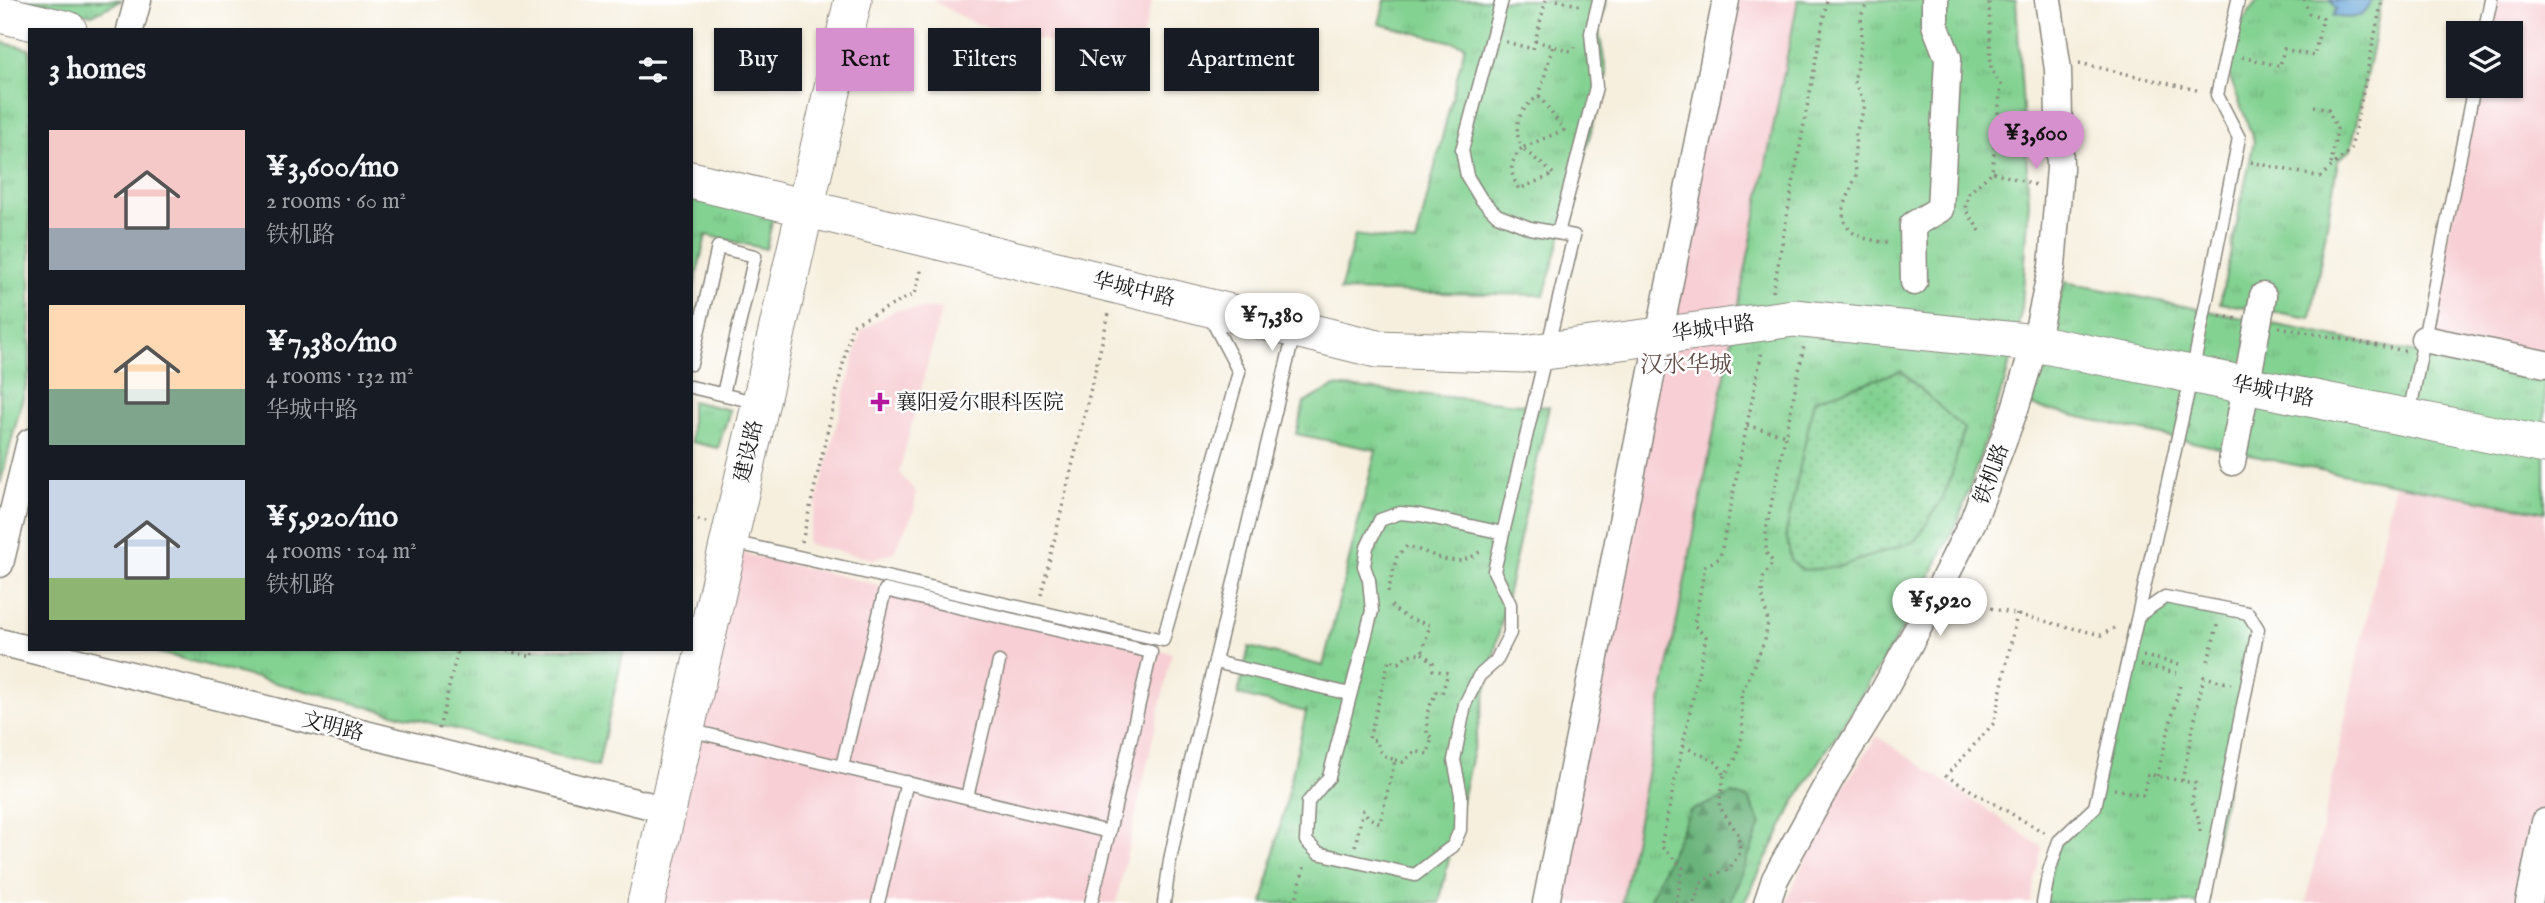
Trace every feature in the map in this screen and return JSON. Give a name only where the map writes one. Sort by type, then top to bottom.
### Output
[{"type":"street","points":[[131,28],[138,0]]},
{"type":"street","name":"建设路","points":[[646,903],[852,0]]},
{"type":"street","points":[[1546,903],[1726,0]]},
{"type":"street","points":[[1914,282],[1913,225],[1940,209],[1948,58],[1935,25],[1935,0]]},
{"type":"street","name":"铁机路","points":[[1767,903],[1776,879],[1825,788],[1877,703],[1936,595],[1973,521],[2015,409],[2035,343],[2052,266],[2060,168],[2056,57],[2048,0]]},
{"type":"street","points":[[0,14],[60,28]]},
{"type":"street","name":"华城中路","points":[[693,180],[1377,349],[1523,354],[1794,318],[2035,343],[2545,445]]},
{"type":"street","points":[[2232,461],[2263,296]]},
{"type":"street","points":[[2423,347],[2545,364]]},
{"type":"street","points":[[0,564],[28,450]]},
{"type":"street","name":"文明路","points":[[0,642],[28,649]]},
{"type":"street","name":"文明路","points":[[36,651],[667,810]]},
{"type":"street","points":[[2529,903],[2545,822]]},
{"type":"lane","points":[[1502,0],[1462,150],[1467,176],[1481,199],[1497,215],[1530,228],[1574,236],[1549,351],[1494,571],[1510,604],[1510,633],[1496,661],[1479,676],[1465,704],[1454,761],[1461,795],[1460,830],[1454,846],[1415,875],[1318,853],[1306,841],[1308,802],[1329,778],[1371,611],[1369,580],[1364,566],[1367,547],[1380,520],[1400,513],[1420,515],[1503,533]]},
{"type":"lane","points":[[1558,233],[1596,87],[1591,33],[1599,0]]},
{"type":"lane","points":[[2043,903],[2049,871],[2059,841],[2095,807],[2101,786],[2192,374],[2239,138],[2217,95],[2238,0]]},
{"type":"lane","points":[[2487,21],[2491,0]]},
{"type":"lane","points":[[2409,418],[2472,98]]},
{"type":"lane","points":[[693,355],[718,247],[755,256],[723,394]]},
{"type":"lane","points":[[728,541],[1163,640],[1239,372],[1205,306]]},
{"type":"lane","points":[[1164,903],[1170,860],[1215,662],[1295,329]]},
{"type":"lane","points":[[693,387],[759,403]]},
{"type":"lane","points":[[842,766],[885,590],[1151,652],[1091,903]]},
{"type":"lane","points":[[2138,615],[2165,597],[2248,613],[2258,628],[2204,903]]},
{"type":"lane","points":[[967,796],[999,662]]},
{"type":"lane","points":[[1215,662],[1350,694]]},
{"type":"lane","points":[[685,729],[1109,832]]},
{"type":"lane","points":[[878,903],[907,782]]},
{"type":"path","points":[[1492,38],[1533,49],[1546,0]]},
{"type":"path","points":[[1535,41],[1571,51],[1591,33],[1582,6],[1575,2],[1557,0]]},
{"type":"path","points":[[1676,903],[1683,868],[1661,846],[1706,637],[1694,625],[1705,566],[1720,558],[1768,321],[1827,0]]},
{"type":"path","points":[[1869,0],[1861,16],[1862,40],[1854,81],[1866,105],[1856,133],[1854,164],[1857,173],[1844,207],[1843,219],[1850,231],[1863,238],[1882,242],[1914,240]]},
{"type":"path","points":[[1980,231],[1965,209],[1969,193],[1992,172],[2001,85],[1992,69],[1989,0]]},
{"type":"path","points":[[2226,53],[2280,66],[2284,49],[2314,56],[2323,19],[2309,13],[2304,0]]},
{"type":"path","points":[[2235,158],[2320,177],[2351,149],[2382,0]]},
{"type":"path","points":[[1539,96],[1564,130],[1522,148],[1513,158],[1513,178],[1519,189],[1553,174],[1522,148],[1516,130],[1520,114],[1527,103],[1539,96],[1552,46]]},
{"type":"path","points":[[2056,57],[2217,95]]},
{"type":"path","points":[[2314,106],[2328,109],[2337,129],[2331,167]]},
{"type":"path","points":[[1992,172],[2058,192]]},
{"type":"path","points":[[799,556],[852,325],[915,294],[929,238]]},
{"type":"path","points":[[1037,611],[1116,284]]},
{"type":"path","points":[[2204,313],[2423,347]]},
{"type":"path","points":[[1694,903],[1701,883],[1728,870],[1740,853],[1738,834],[1719,806],[1724,776],[1735,760],[1743,734],[1741,695],[1765,640],[1768,622],[1762,593],[1763,578],[1773,562],[1766,553],[1766,530],[1810,320]]},
{"type":"path","points":[[1746,426],[1786,435]]},
{"type":"path","points":[[1422,653],[1430,625],[1410,619],[1394,610],[1386,597],[1397,556],[1407,546],[1458,562],[1477,555],[1503,533]]},
{"type":"path","points":[[1936,595],[2101,635],[2138,615]]},
{"type":"path","points":[[2208,661],[2221,609]]},
{"type":"path","points":[[2017,614],[1994,723],[1945,776],[2059,841]]},
{"type":"path","points":[[434,751],[458,651]]},
{"type":"path","points":[[508,651],[532,657],[534,651]]},
{"type":"path","points":[[1422,653],[1433,663],[1433,670],[1448,673],[1442,693],[1436,692],[1427,713],[1427,735],[1432,737],[1428,754],[1415,751],[1403,762],[1384,756],[1379,751],[1377,741],[1369,739],[1389,660],[1399,663],[1407,655],[1422,653]]},
{"type":"path","points":[[2129,658],[2179,664]]},
{"type":"path","points":[[2129,658],[2177,673]]},
{"type":"path","points":[[2182,781],[2204,677],[2246,687]]},
{"type":"path","points":[[2157,776],[2179,684]]},
{"type":"path","points":[[1683,746],[1718,763],[1724,776]]},
{"type":"path","points":[[1351,860],[1363,810],[1369,818],[1380,823],[1395,760]]},
{"type":"path","points":[[2101,786],[2143,795],[2148,774],[2195,783],[2192,802],[2198,817],[2200,836]]},
{"type":"path","points":[[1295,903],[1310,845]]},
{"type":"shaded area","points":[[932,0],[1152,0],[1145,28],[1055,28],[1055,43],[1041,40],[1041,28],[993,28],[973,23]]},
{"type":"shaded area","points":[[1726,0],[1798,0],[1622,903],[1546,903]]},
{"type":"shaded area","points":[[2497,0],[2545,0],[2545,903],[2306,903],[2476,98],[2523,98],[2523,21],[2493,21]]},
{"type":"shaded area","name":"襄阳爱尔眼科医院","points":[[942,308],[899,473],[916,492],[914,511],[894,552],[873,559],[806,544],[861,331],[895,310]]},
{"type":"shaded area","points":[[737,552],[1172,653],[1116,903],[657,903]]},
{"type":"shaded area","points":[[1877,736],[2042,847],[2030,903],[1785,903],[1830,807]]},
{"type":"green space","points":[[26,0],[122,0],[92,15]]},
{"type":"green space","points":[[1385,0],[1606,0],[1599,32],[1607,76],[1544,295],[1340,291],[1355,235],[1416,243],[1465,45],[1379,24]]},
{"type":"green space","points":[[1798,0],[2016,0],[2029,202],[2022,308],[2006,378],[1959,519],[1906,623],[1795,801],[1744,903],[1622,903]]},
{"type":"green space","points":[[2258,0],[2382,0],[2351,149],[2338,160],[2311,318],[2220,303],[2254,141],[2228,72],[2238,28]]},
{"type":"green space","points":[[0,42],[28,49],[28,378],[0,484]]},
{"type":"green space","points":[[693,194],[774,212],[766,249],[706,235],[693,291]]},
{"type":"green space","points":[[2065,282],[2545,379],[2545,512],[2304,467],[2031,406]]},
{"type":"green space","points":[[1901,371],[1964,429],[1943,497],[1916,541],[1838,567],[1802,570],[1791,560],[1786,533],[1814,400]]},
{"type":"green space","points":[[1335,386],[1549,407],[1439,903],[1263,903],[1306,712],[1238,695],[1249,647],[1323,666],[1376,450],[1296,434],[1304,403]]},
{"type":"green space","points":[[693,401],[730,410],[718,448],[693,442]]},
{"type":"green space","points":[[2165,597],[2248,613],[2258,629],[2204,903],[2043,903],[2059,841],[2095,807],[2139,615]]},
{"type":"green space","points":[[152,651],[624,651],[598,766]]},
{"type":"green space","points":[[1732,794],[1749,799],[1761,824],[1730,903],[1648,903],[1690,811]]},
{"type":"water","points":[[2330,0],[2372,0],[2361,14],[2346,18],[2333,16],[2336,9]]},
{"type":"place","name":"襄阳爱尔眼科医院","points":[[880,402]]},
{"type":"district","name":"汉水华城","points":[[1686,364]]}]
